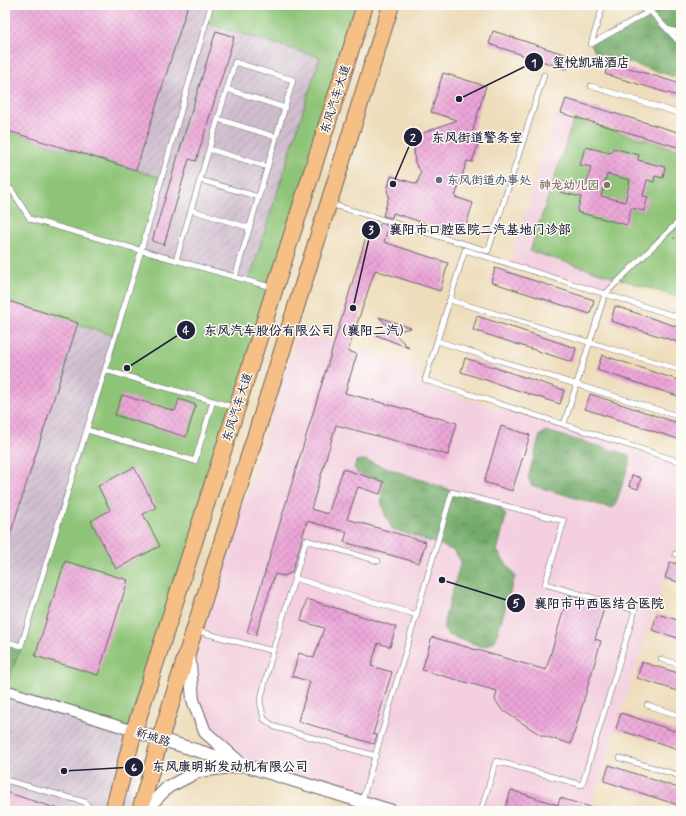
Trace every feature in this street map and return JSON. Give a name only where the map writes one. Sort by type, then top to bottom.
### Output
[{"type":"main road","name":"东风汽车大道","points":[[113,811],[134,731],[365,5]]},
{"type":"main road","name":"东风汽车大道","points":[[140,811],[160,739],[391,5]]},
{"type":"street","points":[[188,650],[194,700],[205,732],[242,765]]},
{"type":"street","name":"新城路","points":[[5,690],[392,811]]},
{"type":"street","points":[[144,811],[168,787],[199,771],[242,765]]},
{"type":"lane","points":[[5,641],[21,646],[142,251],[211,5]]},
{"type":"lane","points":[[603,5],[591,44],[650,11],[652,5]]},
{"type":"lane","points":[[631,5],[650,11],[681,44]]},
{"type":"lane","points":[[666,28],[681,33]]},
{"type":"lane","points":[[176,260],[235,62],[293,80],[235,277]]},
{"type":"lane","points":[[329,203],[488,251],[544,75]]},
{"type":"lane","points":[[591,86],[681,114]]},
{"type":"lane","points":[[227,89],[285,108]]},
{"type":"lane","points":[[218,119],[276,137]]},
{"type":"lane","points":[[209,149],[268,167]]},
{"type":"lane","points":[[200,180],[259,197]]},
{"type":"lane","points":[[5,187],[11,189],[30,219],[275,288]]},
{"type":"lane","points":[[191,210],[250,228]]},
{"type":"lane","points":[[564,424],[605,294],[681,219]]},
{"type":"lane","points":[[681,318],[465,250],[425,380],[681,462]]},
{"type":"lane","points":[[450,300],[681,370]]},
{"type":"lane","points":[[437,341],[681,417]]},
{"type":"lane","points":[[105,370],[237,408]]},
{"type":"lane","points":[[87,430],[195,461],[213,401]]},
{"type":"lane","points":[[362,802],[452,492],[564,521],[545,584],[635,610],[582,785],[496,761],[481,811]]},
{"type":"lane","points":[[376,756],[275,727],[264,719],[260,702],[273,651],[306,540],[378,561]]},
{"type":"lane","points":[[675,554],[681,556]]},
{"type":"lane","points":[[294,578],[417,615]]},
{"type":"lane","points":[[194,631],[273,651]]},
{"type":"lane","points":[[660,659],[681,665]]},
{"type":"lane","points":[[647,705],[681,716]]},
{"type":"lane","points":[[620,758],[681,776]]},
{"type":"lane","points":[[5,782],[9,781],[85,802],[91,811]]},
{"type":"shaded area","points":[[5,5],[365,5],[134,731],[136,774],[127,811],[5,811]]},
{"type":"shaded area","name":"神龙幼儿园","points":[[556,113],[681,150],[681,219],[605,294],[509,264]]},
{"type":"shaded area","points":[[298,331],[421,368],[417,383],[681,465],[681,528],[589,811],[392,811],[242,765],[205,732],[191,677],[203,633]]},
{"type":"green space","points":[[211,5],[365,5],[134,731],[5,690],[21,646],[115,336],[5,300],[5,130],[162,178],[142,251],[249,281],[320,57],[206,23]]},
{"type":"green space","points":[[661,6],[681,12],[681,79],[595,52],[591,44]]},
{"type":"green space","name":"神龙幼儿园","points":[[574,119],[681,150],[681,298],[530,251]]},
{"type":"green space","points":[[546,431],[629,455],[631,459],[615,506],[610,508],[531,485],[528,478],[540,435]]},
{"type":"green space","points":[[364,460],[500,507],[506,516],[497,551],[515,576],[495,641],[483,647],[448,635],[444,630],[444,621],[461,561],[454,551],[438,544],[392,529],[382,506],[381,496],[384,482],[358,474],[354,467],[357,461]]},
{"type":"green space","points":[[5,641],[21,646],[5,690]]},
{"type":"building","points":[[5,5],[188,5],[136,170],[5,130]]},
{"type":"building","points":[[216,31],[234,37],[196,161],[189,159],[164,245],[152,241]]},
{"type":"building","points":[[493,31],[570,56],[566,69],[489,44]]},
{"type":"building","points":[[609,62],[681,84],[681,97],[605,74]]},
{"type":"building","name":"东风街道办事处","points":[[443,73],[486,86],[472,133],[481,136],[472,162],[467,161],[455,197],[473,203],[466,225],[459,223],[456,233],[393,213],[392,218],[383,216],[389,196],[387,191],[391,176],[417,184],[421,172],[415,163],[414,151],[416,142],[425,132],[457,120],[431,112]]},
{"type":"building","points":[[566,99],[681,133],[681,148],[561,113]]},
{"type":"building","points":[[585,147],[611,153],[613,148],[639,155],[638,160],[665,167],[663,178],[655,176],[654,182],[647,180],[643,196],[648,197],[644,211],[631,208],[627,225],[577,212],[581,197],[560,192],[563,181],[586,187],[591,167],[580,165]],"holes":[[[607,174],[630,180],[625,202],[601,196]]]},
{"type":"building","points":[[381,223],[389,226],[384,242],[448,263],[440,291],[375,270],[348,351],[357,354],[345,393],[457,423],[448,455],[336,425],[311,509],[328,514],[343,469],[384,482],[380,494],[358,487],[347,519],[426,542],[419,563],[344,542],[347,532],[307,521],[292,572],[284,576],[275,574],[256,635],[247,632],[370,224],[379,227]]},
{"type":"building","points":[[495,268],[594,300],[590,314],[491,282]]},
{"type":"building","points":[[5,300],[78,323],[7,544],[5,543]]},
{"type":"building","points":[[615,306],[681,328],[681,343],[611,321]]},
{"type":"building","points":[[477,316],[576,348],[572,362],[473,330]]},
{"type":"building","points":[[379,317],[411,328],[393,332],[409,348],[376,335],[392,331]]},
{"type":"building","points":[[602,355],[681,381],[681,397],[597,370]]},
{"type":"building","points":[[465,358],[564,390],[560,404],[461,372]]},
{"type":"building","points":[[590,394],[681,424],[681,440],[585,409]]},
{"type":"building","points":[[122,395],[175,411],[179,399],[196,405],[186,437],[115,415]]},
{"type":"building","points":[[501,426],[530,435],[512,491],[484,482]]},
{"type":"building","points":[[134,467],[156,508],[143,514],[160,546],[116,569],[91,521],[110,510],[98,486]]},
{"type":"building","points":[[632,475],[641,478],[638,489],[629,486]]},
{"type":"building","points":[[65,561],[128,580],[98,675],[35,656]]},
{"type":"building","points":[[670,562],[681,565],[681,583],[665,578]]},
{"type":"building","points":[[568,595],[605,605],[595,639],[601,641],[571,744],[541,735],[502,710],[495,700],[497,691],[422,670],[432,637],[546,670]]},
{"type":"building","points":[[307,599],[396,627],[390,647],[378,643],[371,666],[392,672],[373,734],[377,735],[374,744],[298,721],[310,682],[292,676],[299,653],[314,658],[324,628],[301,621]]},
{"type":"building","points":[[657,614],[681,621],[681,639],[652,630]]},
{"type":"building","points":[[642,662],[681,674],[681,692],[637,678]]},
{"type":"building","points":[[621,713],[681,733],[681,750],[616,729]]},
{"type":"building","points":[[609,765],[681,789],[681,806],[604,781]]},
{"type":"building","points":[[511,790],[558,805],[560,798],[597,809],[596,811],[504,811]]},
{"type":"building","points":[[5,792],[59,809],[58,811],[5,811]]},
{"type":"place","name":"玺悦凯瑞酒店","points":[[459,99]]},
{"type":"place","name":"东风街道办事处","points":[[439,180]]},
{"type":"place","name":"东风街道警务室","points":[[393,184]]},
{"type":"place","name":"神龙幼儿园","points":[[607,185]]},
{"type":"place","name":"襄阳市口腔医院二汽基地门诊部","points":[[353,308]]},
{"type":"place","name":"东风汽车股份有限公司（襄阳二汽）","points":[[127,368]]},
{"type":"place","name":"襄阳市中西医结合医院","points":[[442,580]]},
{"type":"place","name":"东风康明斯发动机有限公司","points":[[64,771]]}]
